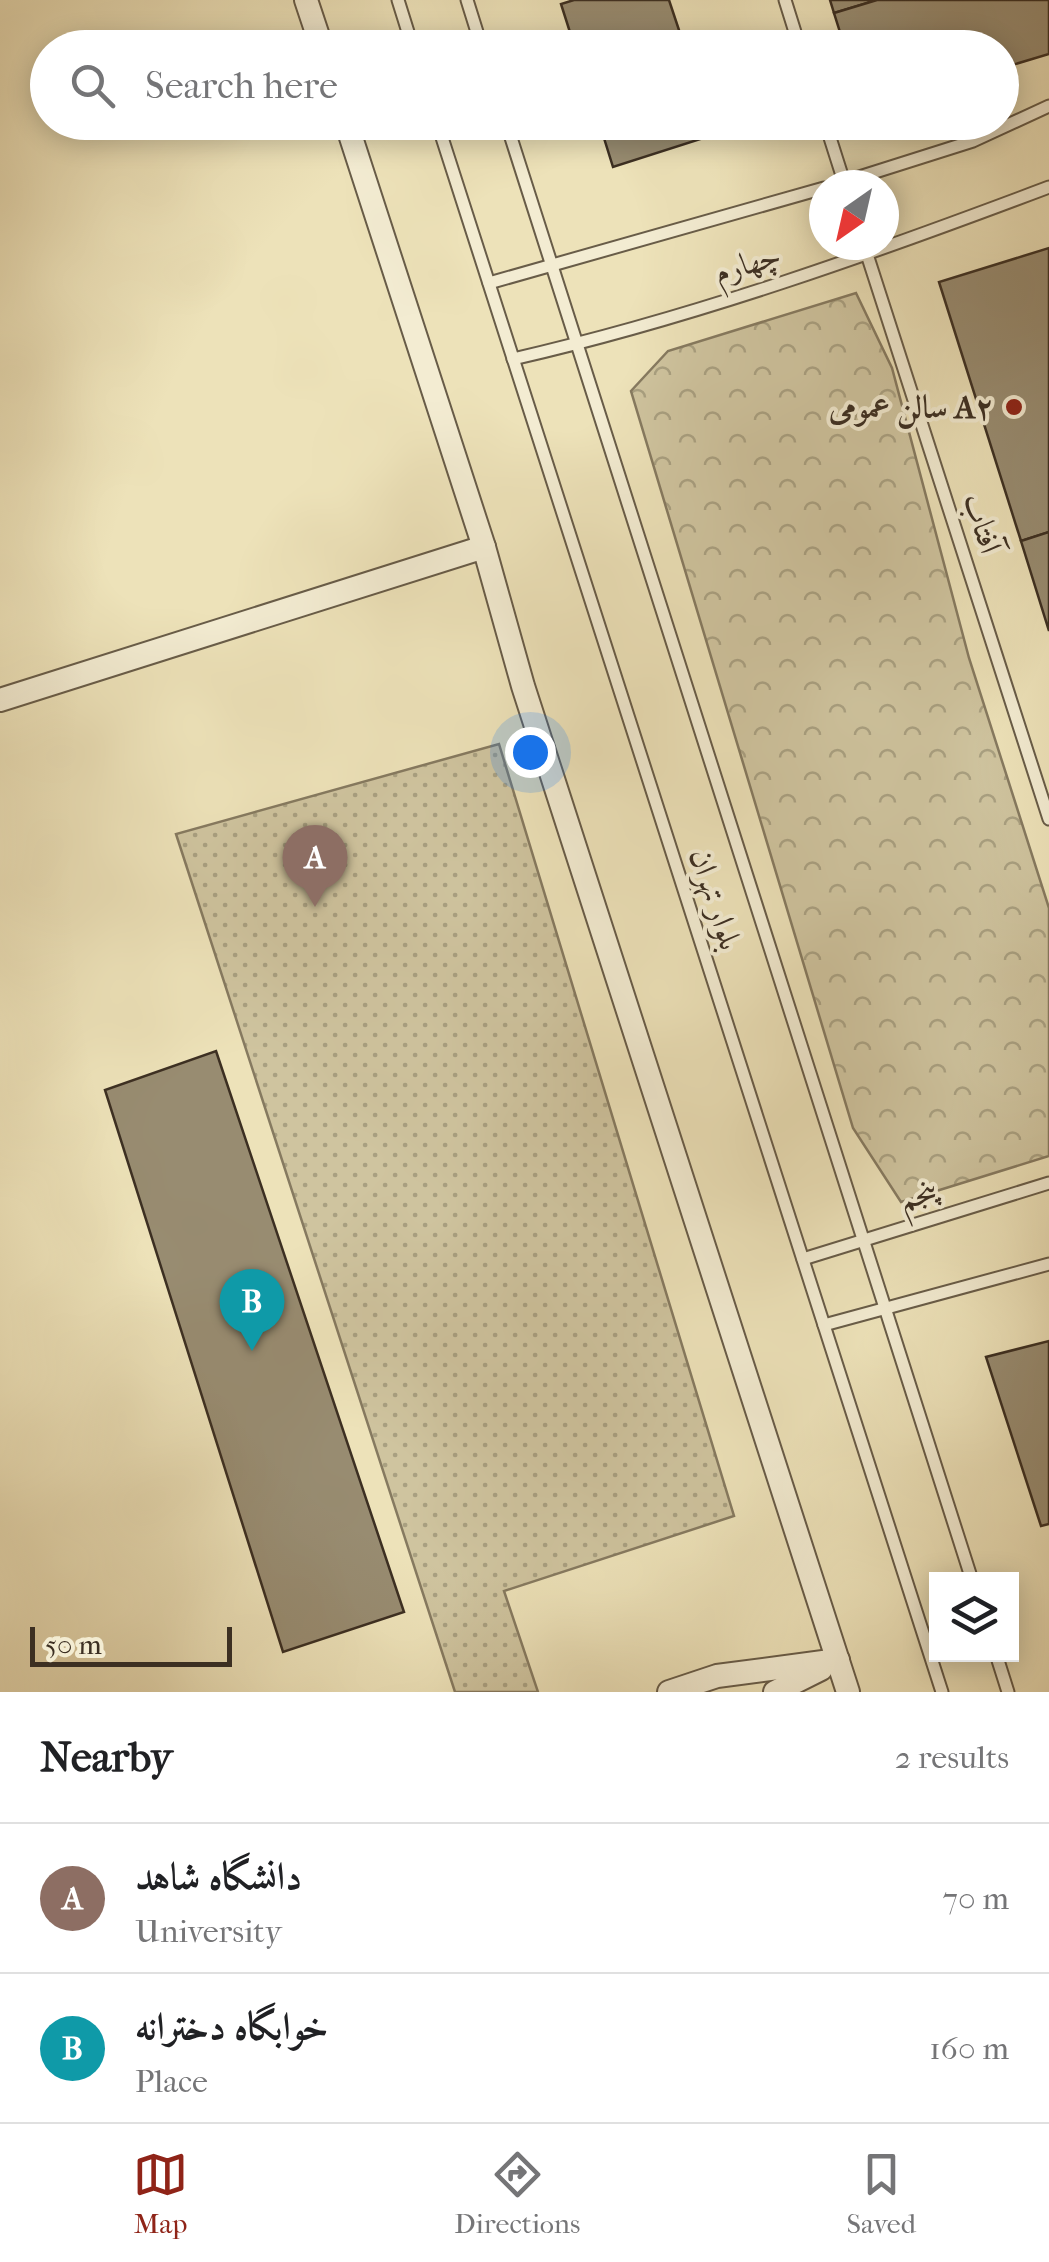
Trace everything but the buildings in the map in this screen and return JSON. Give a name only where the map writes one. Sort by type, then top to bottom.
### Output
[{"type":"street","points":[[306,0],[316,30]]},
{"type":"street","points":[[352,140],[484,547],[523,686],[848,1692]]},
{"type":"street","points":[[0,700],[484,547]]},
{"type":"street","points":[[669,1692],[716,1676],[838,1660]]},
{"type":"street","points":[[775,1692],[838,1660]]},
{"type":"lane","points":[[398,0],[407,30]]},
{"type":"lane","points":[[467,0],[476,30]]},
{"type":"lane","points":[[785,0],[794,30]]},
{"type":"lane","points":[[1019,120],[1049,106]]},
{"type":"lane","name":"بلوار تهران","points":[[443,140],[942,1692]]},
{"type":"lane","name":"بلوار تهران","points":[[512,140],[969,1572]]},
{"type":"lane","points":[[829,140],[837,170]]},
{"type":"lane","points":[[884,170],[975,140]]},
{"type":"lane","name":"چهارم","points":[[899,239],[1049,187]]},
{"type":"lane","name":"چهارم","points":[[489,283],[809,192]]},
{"type":"lane","name":"چهارم","points":[[513,359],[577,344],[835,260]]},
{"type":"lane","name":"آفتاب","points":[[869,260],[1049,818]]},
{"type":"lane","name":"پنجم","points":[[803,1259],[1049,1183]]},
{"type":"lane","points":[[824,1325],[1049,1264]]},
{"type":"lane","points":[[999,1662],[1008,1692]]},
{"type":"green space","points":[[856,293],[892,368],[969,658],[1049,908],[1049,1156],[901,1202],[853,1128],[631,391],[668,351]]},
{"type":"green space","points":[[499,744],[734,1516],[504,1591],[538,1692],[455,1692],[176,834]]},
{"type":"place","name":"سالن عمومی A۲","points":[[1014,407]]},
{"type":"place","name":"دانشگاه شاهد","points":[[315,907]]},
{"type":"place","name":"خوابگاه دخترانه","points":[[252,1351]]}]
